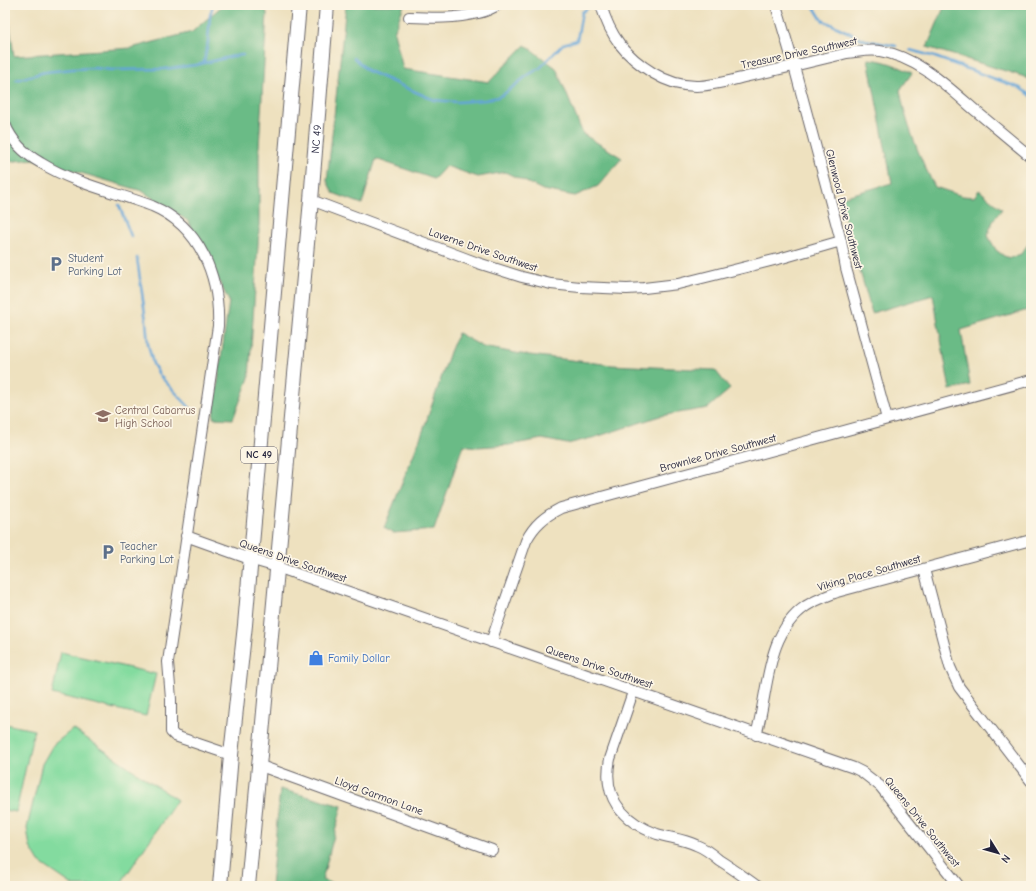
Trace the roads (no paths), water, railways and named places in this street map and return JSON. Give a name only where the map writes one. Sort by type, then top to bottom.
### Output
[{"type":"highway","name":"NC 49","points":[[220,886],[231,754],[245,625],[299,5]]},
{"type":"highway","name":"NC 49","points":[[248,886],[276,567],[311,200],[327,5]]},
{"type":"street","points":[[409,17],[458,17],[479,13],[498,5]]},
{"type":"street","name":"Treasure Drive Southwest","points":[[601,5],[615,38],[629,56],[662,78],[672,82],[696,86],[722,82],[847,53],[874,50],[894,54],[916,64],[952,90],[1031,157]]},
{"type":"street","name":"Glenwood Drive Southwest","points":[[776,5],[841,241],[846,268],[887,419]]},
{"type":"street","points":[[5,124],[12,138],[23,150],[49,168],[65,176],[153,207],[167,214],[178,223],[198,245],[211,271],[218,296],[218,326],[214,362],[186,536],[168,662],[171,699],[171,732],[175,736],[231,754]]},
{"type":"street","name":"Laverne Drive Southwest","points":[[311,200],[492,268],[551,284],[580,287],[627,289],[678,284],[782,258],[841,241]]},
{"type":"street","name":"Brownlee Drive Southwest","points":[[491,642],[526,541],[538,522],[548,514],[561,508],[1031,380]]},
{"type":"street","name":"Queens Drive Southwest","points":[[186,536],[250,560],[276,567],[854,768],[862,772],[880,786],[959,886]]},
{"type":"street","name":"Viking Place Southwest","points":[[756,735],[776,645],[784,630],[798,612],[819,599],[837,592],[1031,540]]},
{"type":"street","points":[[924,569],[950,667],[959,687],[1031,780]]},
{"type":"street","points":[[633,692],[610,759],[608,770],[609,787],[614,802],[619,810],[630,820],[657,834],[681,839],[697,845],[757,886]]},
{"type":"street","name":"Lloyd Garmon Lane","points":[[258,765],[492,850]]},
{"type":"waterway","points":[[204,62],[208,42],[210,15],[213,5]]},
{"type":"waterway","points":[[354,58],[368,71],[434,100],[457,102],[485,100],[504,94],[528,75],[540,68],[563,44],[577,40],[582,12],[591,6]]},
{"type":"waterway","points":[[814,7],[822,20],[865,40],[896,46]]},
{"type":"waterway","points":[[910,50],[932,56],[1020,88],[1031,96]]},
{"type":"waterway","points":[[16,80],[45,72],[73,69],[164,69],[196,65],[243,55]]},
{"type":"waterway","points":[[119,205],[131,236]]},
{"type":"waterway","points":[[137,258],[148,344],[153,364],[160,376],[193,411]]},
{"type":"place","name":"Student Parking Lot","points":[[56,264]]},
{"type":"place","name":"Central Cabarrus High School","points":[[103,416]]},
{"type":"place","name":"Teacher Parking Lot","points":[[108,552]]},
{"type":"place","name":"Family Dollar","points":[[316,658]]}]
